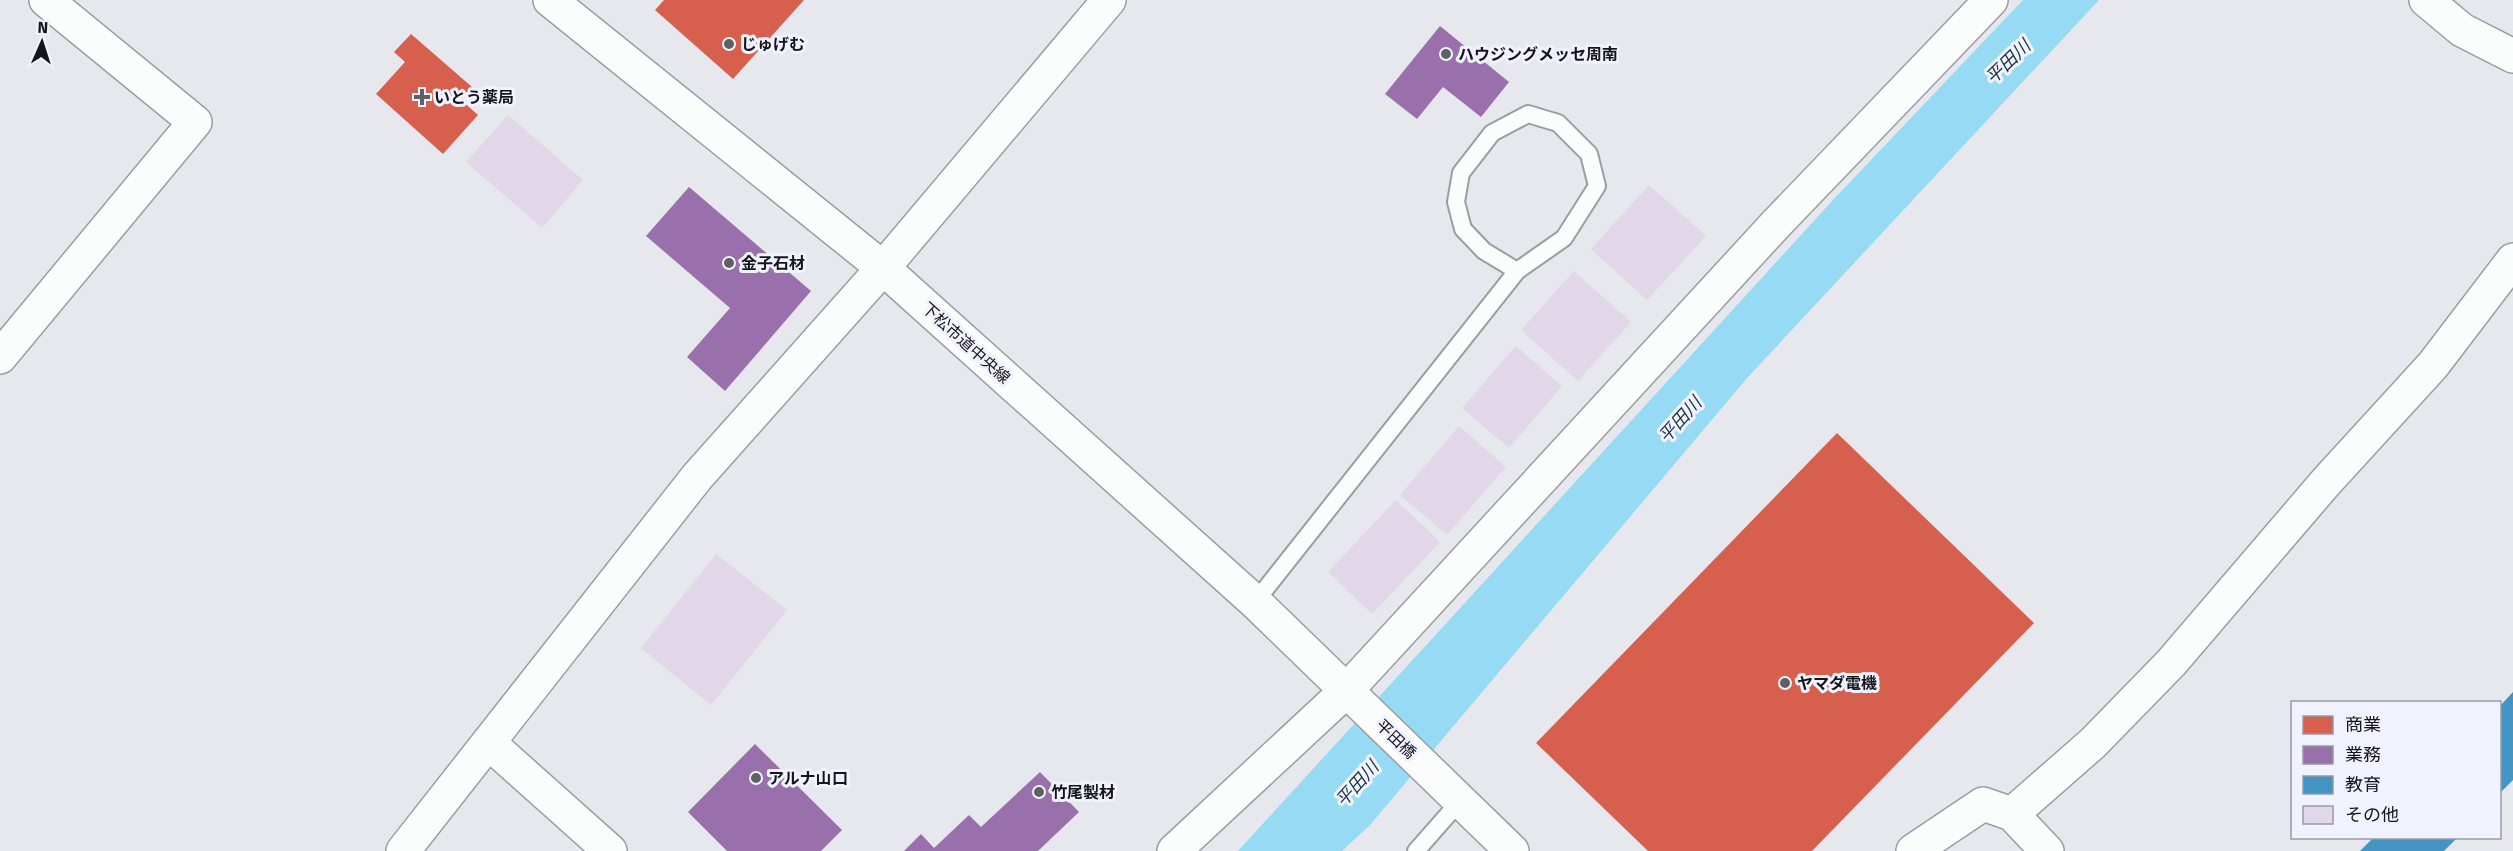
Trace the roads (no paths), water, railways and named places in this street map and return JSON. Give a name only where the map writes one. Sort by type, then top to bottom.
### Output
[{"type":"street","points":[[0,357],[195,122],[46,0]]},
{"type":"street","name":"下松市道中央線","points":[[550,0],[882,268],[1255,602],[1354,699]]},
{"type":"street","points":[[403,851],[697,477],[882,268],[1109,0]]},
{"type":"street","points":[[1174,851],[1354,699],[1776,224],[1991,0]]},
{"type":"street","points":[[2426,0],[2463,30],[2513,56]]},
{"type":"street","points":[[2012,814],[2093,743],[2171,663],[2326,482],[2433,365],[2513,260]]},
{"type":"street","name":"平田橋","points":[[1354,699],[1460,801]]},
{"type":"street","points":[[489,743],[610,851]]},
{"type":"street","points":[[1460,801],[1512,851]]},
{"type":"street","points":[[1913,851],[1983,804],[2012,814],[2047,851]]},
{"type":"lane","points":[[1255,602],[1517,271],[1564,238],[1597,186],[1589,154],[1558,123],[1528,114],[1492,133],[1461,174],[1456,202],[1463,229],[1484,251],[1517,271]]},
{"type":"lane","points":[[1416,851],[1460,801]]},
{"type":"water","name":"平田川","points":[[2023,0],[2099,0],[1748,377],[1370,825],[1342,851],[1238,851],[1833,200]]},
{"type":"place","name":"じゅげむ","points":[[729,44]]},
{"type":"place","name":"ハウジングメッセ周南","points":[[1446,54]]},
{"type":"place","name":"いとう薬局","points":[[422,97]]},
{"type":"place","name":"金子石材","points":[[729,263]]},
{"type":"place","name":"ヤマダ電機","points":[[1785,683]]},
{"type":"place","name":"アルナ山口","points":[[756,778]]},
{"type":"place","name":"竹尾製材","points":[[1039,792]]}]
